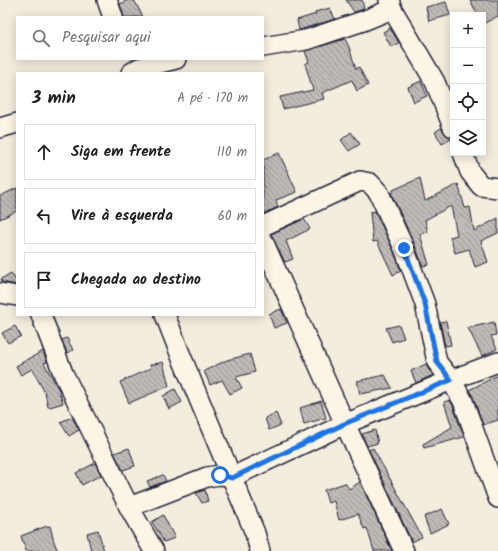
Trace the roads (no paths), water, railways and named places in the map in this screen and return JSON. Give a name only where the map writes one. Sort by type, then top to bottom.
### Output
[{"type":"street","points":[[107,0],[114,16]]},
{"type":"street","points":[[264,47],[306,40],[363,21],[391,4],[435,82],[450,120]]},
{"type":"street","points":[[136,68],[172,60]]},
{"type":"street","points":[[0,128],[16,123]]},
{"type":"street","points":[[464,156],[470,172],[481,186],[498,188]]},
{"type":"street","points":[[264,226],[360,181],[370,183],[379,193],[404,248],[425,304],[437,362],[451,380],[463,401],[498,498]]},
{"type":"street","points":[[264,243],[344,424],[404,551]]},
{"type":"street","points":[[0,293],[16,296]]},
{"type":"street","points":[[41,316],[63,373],[128,507],[154,551]]},
{"type":"street","points":[[165,316],[255,533],[260,551]]},
{"type":"street","points":[[128,507],[207,477],[220,475],[232,478],[344,424],[498,362]]}]
